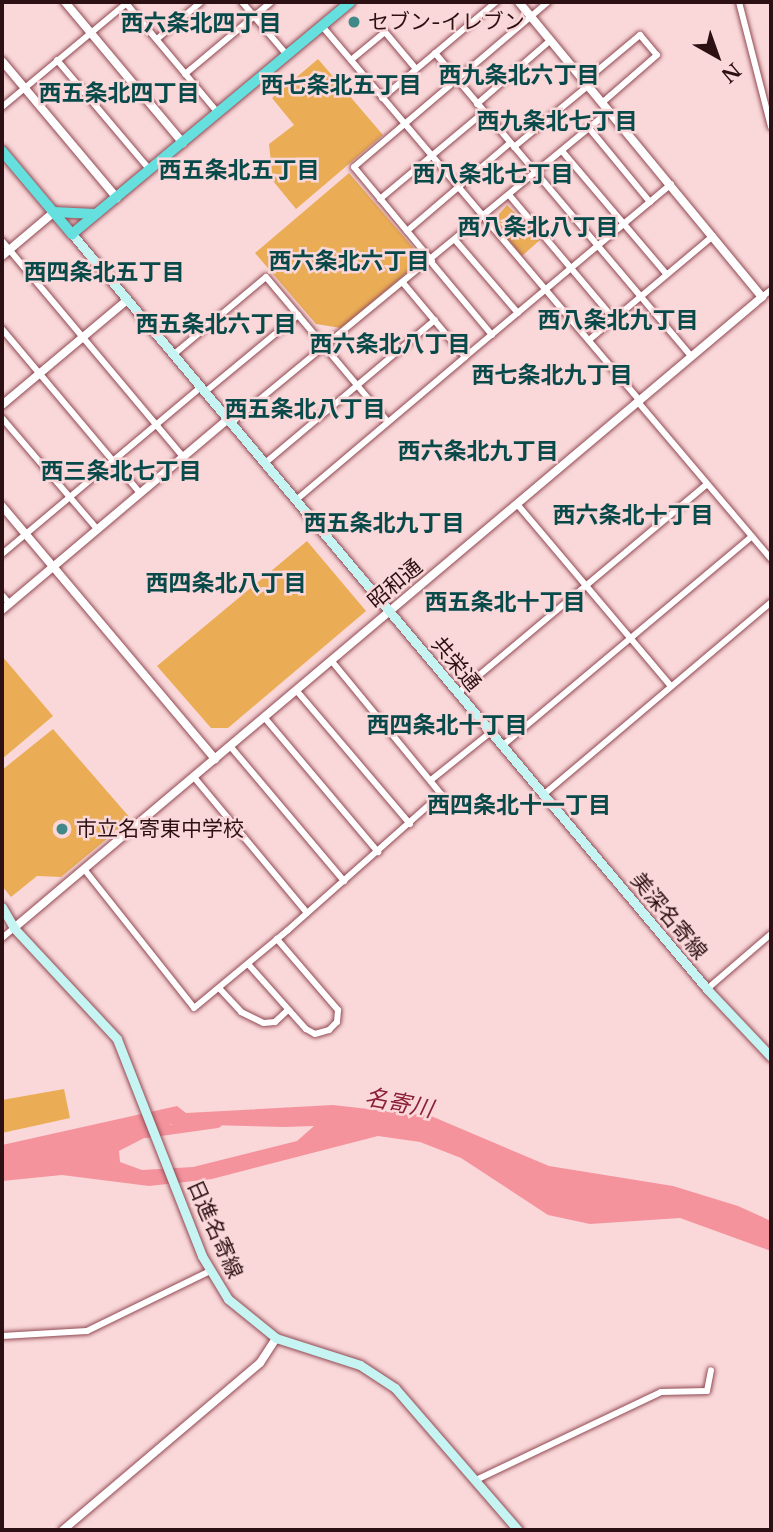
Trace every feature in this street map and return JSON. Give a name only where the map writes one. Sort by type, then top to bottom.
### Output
[{"type":"highway","points":[[2,151],[72,234],[348,2]]},
{"type":"highway","points":[[54,212],[97,214]]},
{"type":"main road","name":"共栄通","points":[[72,234],[543,794]]},
{"type":"main road","name":"美深名寄線","points":[[543,794],[707,989],[771,1057]]},
{"type":"main road","name":"日進名寄線","points":[[2,908],[13,928],[108,1028],[130,1064],[210,1271],[236,1308],[276,1338],[378,1375],[409,1401],[518,1530]]},
{"type":"main road","points":[[2,925],[13,928]]},
{"type":"street","points":[[65,2],[183,143]]},
{"type":"street","points":[[2,107],[126,2],[218,113]]},
{"type":"street","points":[[157,39],[201,2]]},
{"type":"street","points":[[242,2],[287,55]]},
{"type":"street","points":[[185,74],[271,2]]},
{"type":"street","points":[[382,98],[496,2]]},
{"type":"street","points":[[519,2],[715,234],[762,297],[771,290]]},
{"type":"street","points":[[492,335],[354,167],[548,2]]},
{"type":"street","points":[[739,2],[771,127]]},
{"type":"street","points":[[322,26],[771,559]]},
{"type":"street","points":[[351,60],[385,32],[416,69]]},
{"type":"street","points":[[407,231],[587,83],[640,35],[657,55],[603,102]]},
{"type":"street","points":[[477,104],[551,40]]},
{"type":"street","points":[[435,53],[691,356]]},
{"type":"street","points":[[57,60],[150,170]]},
{"type":"street","points":[[2,61],[117,198]]},
{"type":"street","points":[[2,610],[183,457],[328,349],[610,111]]},
{"type":"street","points":[[380,199],[484,112]]},
{"type":"street","points":[[589,128],[650,202]]},
{"type":"street","points":[[562,151],[667,275]]},
{"type":"street","points":[[296,500],[671,184]]},
{"type":"street","points":[[510,196],[614,319]]},
{"type":"street","points":[[2,256],[54,212]]},
{"type":"street","points":[[589,341],[715,234]]},
{"type":"street","points":[[2,240],[183,457]]},
{"type":"street","points":[[456,241],[518,313]]},
{"type":"street","points":[[173,355],[266,278],[388,422]]},
{"type":"street","points":[[404,284],[465,357]]},
{"type":"street","name":"昭和通","points":[[13,928],[762,297]]},
{"type":"street","points":[[2,405],[127,300]]},
{"type":"street","points":[[2,554],[156,425],[299,315]]},
{"type":"street","points":[[265,463],[435,320]]},
{"type":"street","points":[[2,329],[140,493]]},
{"type":"street","points":[[2,418],[97,530]]},
{"type":"street","points":[[458,693],[706,484]]},
{"type":"street","points":[[517,504],[671,686]]},
{"type":"street","points":[[2,506],[215,759]]},
{"type":"street","points":[[502,746],[752,537]]},
{"type":"street","points":[[2,595],[9,603]]},
{"type":"street","points":[[543,794],[771,602]]},
{"type":"street","points":[[84,869],[194,1008],[248,964],[439,800],[431,780],[331,660]]},
{"type":"street","points":[[296,690],[410,824]]},
{"type":"street","points":[[264,717],[378,852]]},
{"type":"street","points":[[431,780],[491,732]]},
{"type":"street","points":[[230,746],[344,881]]},
{"type":"street","points":[[193,776],[307,913]]},
{"type":"street","points":[[2,938],[13,928]]},
{"type":"street","points":[[707,989],[771,934]]},
{"type":"street","points":[[248,964],[288,1010],[315,1034],[337,1022],[338,1010],[277,939]]},
{"type":"street","points":[[219,988],[241,1012],[264,1023],[275,1022],[288,1010]]},
{"type":"street","points":[[2,1336],[69,1336],[87,1331],[210,1271]]},
{"type":"street","points":[[63,1530],[255,1368],[276,1338]]},
{"type":"street","points":[[475,1480],[661,1392],[707,1391],[710,1370]]},
{"type":"shaded area","points":[[318,59],[383,135],[296,209],[273,181],[269,144],[294,125],[272,98]]},
{"type":"shaded area","points":[[349,173],[423,259],[341,328],[316,324],[255,253]]},
{"type":"shaded area","points":[[507,205],[541,239],[522,256],[493,221]]},
{"type":"shaded area","points":[[307,541],[366,611],[228,728],[211,728],[157,666]]},
{"type":"shaded area","points":[[2,656],[53,716],[2,759]]},
{"type":"shaded area","points":[[53,729],[131,819],[61,877],[37,876],[11,897],[2,886],[2,770]]},
{"type":"shaded area","points":[[64,1089],[70,1118],[2,1133],[2,1100]]},
{"type":"shaded area","points":[[333,1105],[431,1116],[549,1166],[673,1186],[738,1206],[771,1221],[771,1251],[680,1218],[590,1224],[548,1215],[461,1158],[420,1142],[378,1136],[212,1179],[149,1186],[62,1175],[2,1181],[2,1145],[177,1106],[186,1113]],"holes":[[[171,1124],[314,1126],[297,1141],[193,1167],[142,1170],[120,1162],[119,1151]]]},
{"type":"waterway","name":"名寄川","points":[[146,1133],[217,1123]]},
{"type":"place","name":"セブン-イレブン","points":[[354,22]]},
{"type":"place","name":"市立名寄東中学校","points":[[62,829]]},
{"type":"district","name":"西六条北四丁目","points":[[201,23]]},
{"type":"district","name":"西九条北六丁目","points":[[519,75]]},
{"type":"district","name":"西七条北五丁目","points":[[341,85]]},
{"type":"district","name":"西五条北四丁目","points":[[119,93]]},
{"type":"district","name":"西九条北七丁目","points":[[557,121]]},
{"type":"district","name":"西五条北五丁目","points":[[239,170]]},
{"type":"district","name":"西八条北七丁目","points":[[493,174]]},
{"type":"district","name":"西八条北八丁目","points":[[538,227]]},
{"type":"district","name":"西六条北六丁目","points":[[349,261]]},
{"type":"district","name":"西四条北五丁目","points":[[104,272]]},
{"type":"district","name":"西八条北九丁目","points":[[618,320]]},
{"type":"district","name":"西五条北六丁目","points":[[216,324]]},
{"type":"district","name":"西六条北八丁目","points":[[390,344]]},
{"type":"district","name":"西七条北九丁目","points":[[552,375]]},
{"type":"district","name":"西五条北八丁目","points":[[305,409]]},
{"type":"district","name":"西六条北九丁目","points":[[478,451]]},
{"type":"district","name":"西三条北七丁目","points":[[121,471]]},
{"type":"district","name":"西六条北十丁目","points":[[633,515]]},
{"type":"district","name":"西五条北九丁目","points":[[384,523]]},
{"type":"district","name":"西四条北八丁目","points":[[226,583]]},
{"type":"district","name":"西五条北十丁目","points":[[505,602]]},
{"type":"district","name":"西四条北十丁目","points":[[447,725]]},
{"type":"district","name":"西四条北十一丁目","points":[[519,805]]}]
